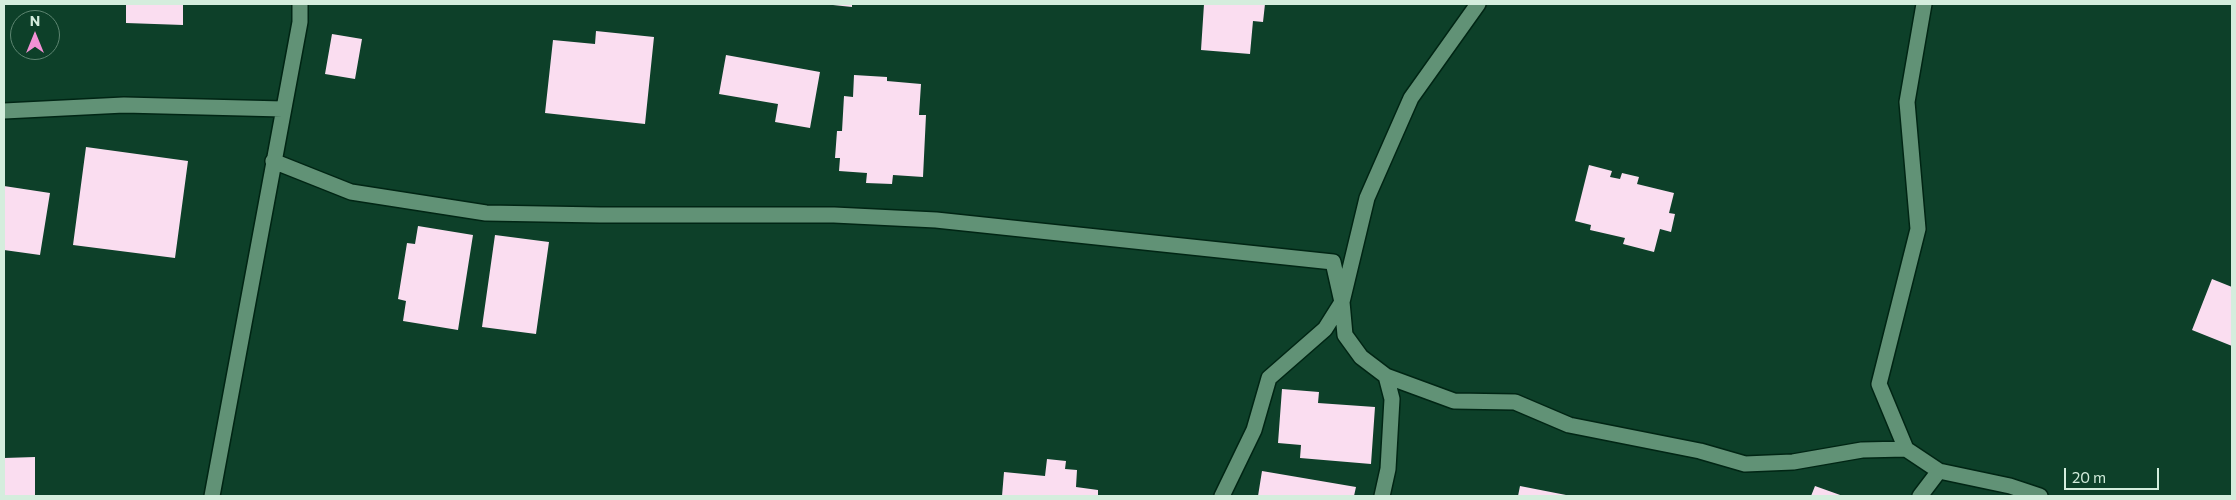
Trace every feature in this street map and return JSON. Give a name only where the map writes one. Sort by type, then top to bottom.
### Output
[{"type":"street","points":[[212,496],[300,22],[300,4]]},
{"type":"street","points":[[1222,496],[1254,430],[1269,378],[1325,329],[1342,302],[1367,198],[1411,98],[1478,4]]},
{"type":"street","points":[[1924,4],[1907,102],[1918,229],[1879,384],[1906,449],[1939,471],[2010,486],[2040,496]]},
{"type":"street","points":[[4,111],[124,106],[283,109]]},
{"type":"street","points":[[273,161],[352,192],[486,213],[834,215],[936,220],[1334,262],[1342,302],[1345,335],[1362,357],[1386,376],[1454,401],[1514,402],[1570,425],[1700,451],[1745,464],[1792,462],[1862,450],[1906,449]]},
{"type":"street","points":[[1382,496],[1388,469],[1392,399],[1386,376]]},
{"type":"street","points":[[1920,496],[1939,471]]},
{"type":"building","points":[[126,4],[183,4],[183,25],[126,23]]},
{"type":"building","points":[[852,4],[852,7],[833,5]]},
{"type":"building","points":[[1204,4],[1265,4],[1263,22],[1253,21],[1250,54],[1201,50]]},
{"type":"building","points":[[596,31],[654,37],[645,124],[545,113],[553,40],[595,44]]},
{"type":"building","points":[[332,34],[362,39],[355,79],[325,74]]},
{"type":"building","points":[[726,55],[820,72],[810,128],[775,122],[778,104],[719,94]]},
{"type":"building","points":[[854,75],[887,77],[887,81],[921,84],[919,115],[926,115],[923,177],[893,175],[892,184],[866,183],[867,173],[839,171],[840,158],[835,158],[837,131],[842,131],[844,96],[853,97]]},
{"type":"building","points":[[86,147],[188,161],[175,258],[73,245]]},
{"type":"building","points":[[1589,165],[1612,171],[1610,177],[1620,179],[1622,173],[1639,177],[1637,184],[1674,193],[1669,213],[1675,214],[1671,232],[1660,229],[1654,252],[1623,244],[1625,238],[1590,230],[1591,225],[1575,221]]},
{"type":"building","points":[[4,186],[50,193],[40,255],[4,250]]},
{"type":"building","points":[[418,226],[473,235],[458,330],[403,321],[406,301],[398,299],[407,243],[415,244]]},
{"type":"building","points":[[495,235],[549,242],[536,334],[482,327]]},
{"type":"building","points":[[2212,279],[2232,287],[2232,346],[2192,330]]},
{"type":"building","points":[[1282,389],[1319,392],[1318,403],[1375,407],[1371,464],[1300,458],[1301,445],[1278,443]]},
{"type":"building","points":[[35,457],[35,496],[4,496],[4,458]]},
{"type":"building","points":[[1047,459],[1066,461],[1065,469],[1077,470],[1076,487],[1098,490],[1098,496],[1002,496],[1004,472],[1045,476]]},
{"type":"building","points":[[1262,471],[1356,487],[1354,496],[1258,496]]},
{"type":"building","points":[[1520,486],[1566,495],[1518,496]]},
{"type":"building","points":[[1815,486],[1843,496],[1811,496]]}]
